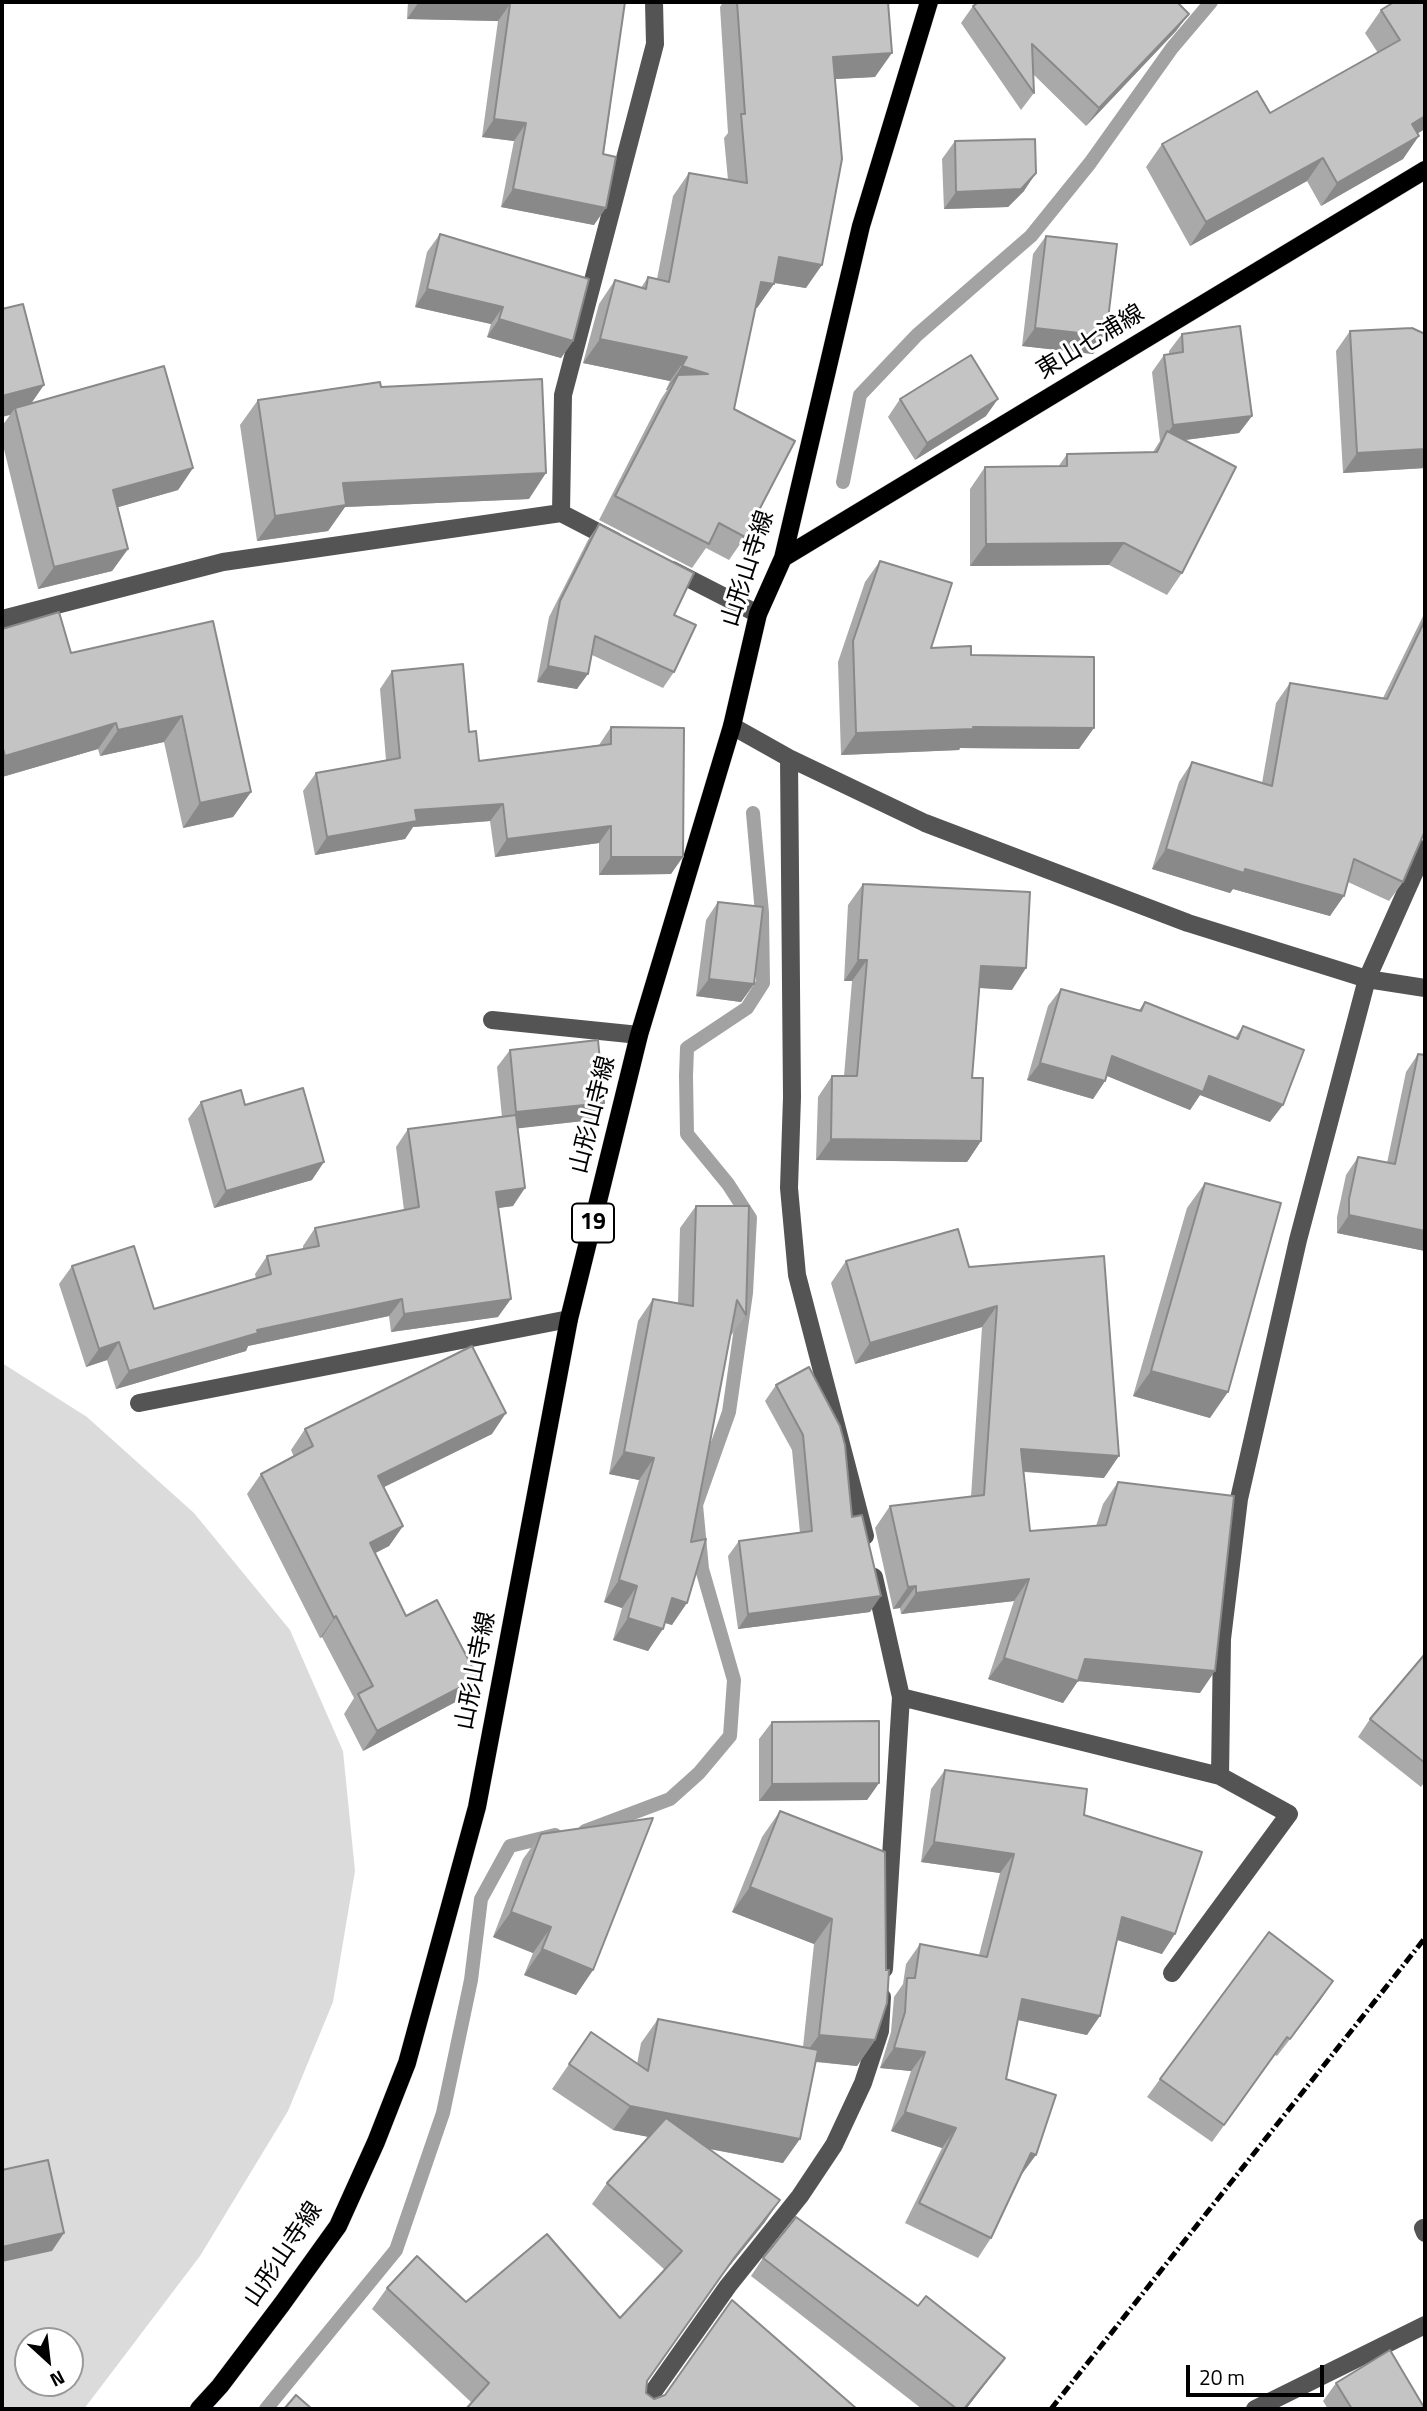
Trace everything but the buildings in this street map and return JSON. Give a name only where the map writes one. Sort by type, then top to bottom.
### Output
[{"type":"main road","name":"山形山寺線","points":[[199,2409],[220,2386],[338,2226],[376,2142],[407,2063],[477,1807],[569,1319],[639,1035],[732,726],[758,614],[783,558],[861,226],[929,2]]},
{"type":"main road","name":"東山七浦線","points":[[783,558],[1425,170]]},
{"type":"street","points":[[561,513],[563,395],[655,44],[654,2]]},
{"type":"street","points":[[2,619],[223,562],[561,513],[635,551]]},
{"type":"street","points":[[660,564],[758,614]]},
{"type":"street","points":[[732,726],[789,758],[925,822],[1175,918],[1367,979],[1425,988]]},
{"type":"street","points":[[641,2409],[728,2286],[800,2196],[834,2145],[863,2083],[880,2031],[901,1697],[856,1497],[797,1275],[789,1188],[792,1084],[789,758]]},
{"type":"street","points":[[1220,1776],[1222,1639],[1239,1499],[1297,1240],[1367,979],[1425,849]]},
{"type":"street","points":[[492,1020],[639,1035]]},
{"type":"street","points":[[139,1403],[569,1319]]},
{"type":"street","points":[[901,1697],[1220,1776],[1289,1814],[1172,1973]]},
{"type":"street","points":[[1255,2409],[1425,2325]]},
{"type":"shaded area","points":[[2,1363],[87,1417],[194,1513],[290,1630],[343,1751],[355,1871],[333,2002],[288,2111],[200,2256],[84,2409],[2,2409]]},
{"type":"waterway","points":[[843,482],[860,395],[917,335],[1031,236],[1090,163],[1172,48],[1211,2]]},
{"type":"waterway","points":[[585,1831],[670,1799],[699,1773],[730,1736],[734,1680],[702,1569],[696,1505],[729,1412],[746,1293],[750,1218],[728,1184],[687,1134],[686,1076],[687,1048],[747,1008],[763,983],[762,913],[753,813]]},
{"type":"waterway","points":[[266,2409],[396,2250],[443,2113],[471,1980],[481,1899],[510,1846],[555,1835]]},
{"type":"railway","points":[[1051,2409],[1425,1938]]}]
